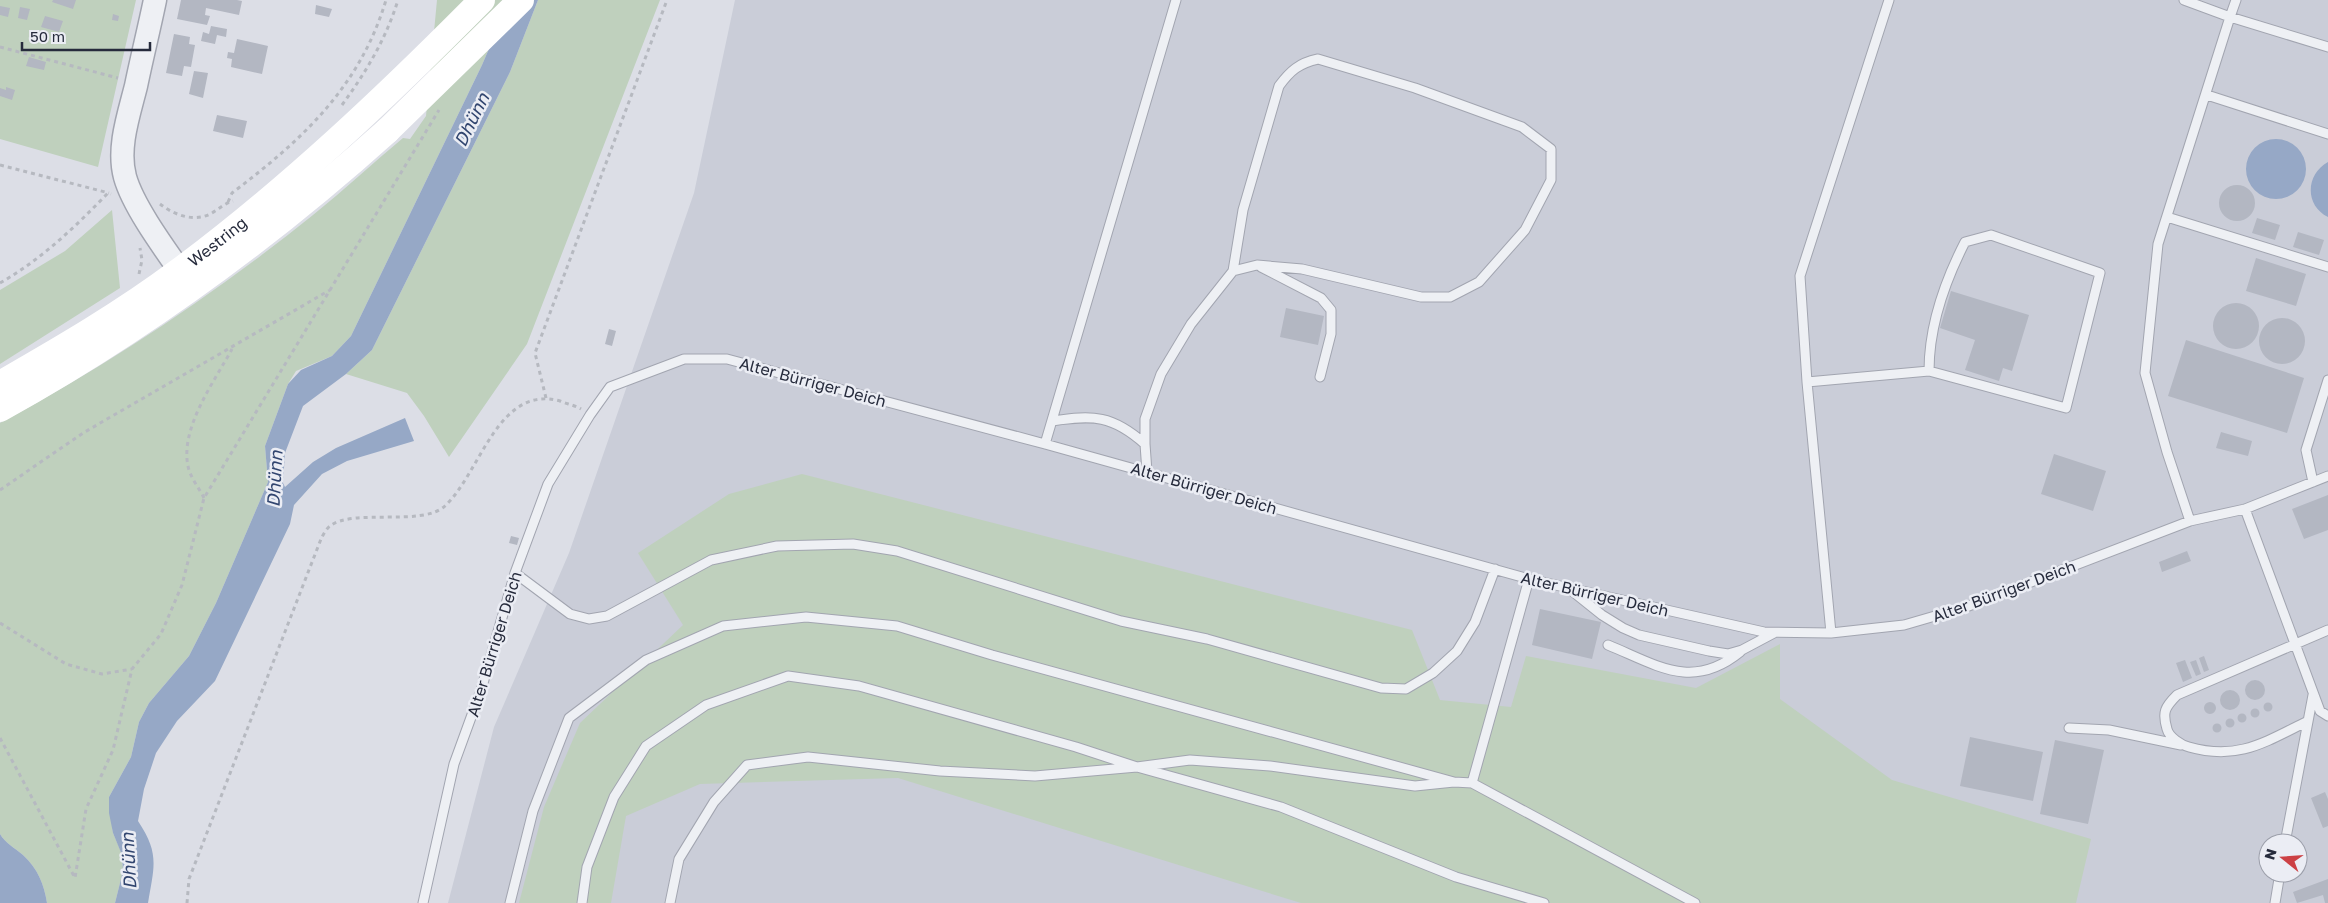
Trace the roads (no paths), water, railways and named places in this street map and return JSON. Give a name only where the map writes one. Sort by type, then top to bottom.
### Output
[{"type":"main road","name":"Westring","points":[[0,384],[102,322],[186,279],[412,70],[482,0]]},
{"type":"main road","points":[[0,409],[105,346],[186,279],[305,202],[387,130],[521,0]]},
{"type":"street","points":[[155,0],[122,150],[125,195],[186,279]]},
{"type":"lane","points":[[1045,444],[1176,0]]},
{"type":"lane","points":[[1831,633],[1807,382],[1800,276],[1889,0]]},
{"type":"lane","points":[[2184,0],[2328,47]]},
{"type":"lane","points":[[2190,521],[2167,452],[2145,373],[2158,244],[2236,0]]},
{"type":"lane","points":[[1147,472],[1145,419],[1161,374],[1191,324],[1233,271],[1243,210],[1279,86],[1290,71],[1303,62],[1318,59],[1415,88],[1522,127],[1551,148],[1551,180],[1525,230],[1480,282],[1450,297],[1421,297],[1302,269],[1257,265],[1233,271]]},
{"type":"lane","points":[[2207,94],[2328,134]]},
{"type":"lane","points":[[2167,217],[2328,267]]},
{"type":"lane","points":[[1807,382],[1929,371],[2066,408],[2100,273],[1991,235],[1965,242],[1948,278],[1929,348],[1929,371]]},
{"type":"lane","points":[[1257,265],[1321,298],[1331,310],[1330,334],[1320,377]]},
{"type":"lane","name":"Alter Bürriger Deich","points":[[423,903],[454,764],[481,690],[515,573],[548,484],[590,415],[610,387],[684,359],[727,359],[1045,444],[1529,579],[1737,626],[1776,632],[1831,633],[1904,625],[1966,607],[2190,521],[2245,509],[2328,476]]},
{"type":"lane","points":[[2313,482],[2306,450],[2328,380]]},
{"type":"lane","points":[[1052,421],[1077,418],[1105,419],[1126,428],[1145,444]]},
{"type":"lane","points":[[2245,509],[2320,711],[2328,716]]},
{"type":"lane","points":[[515,573],[570,614],[589,619],[607,616],[710,560],[777,546],[853,544],[897,551],[1121,621],[1207,639],[1381,688],[1406,689],[1433,673],[1457,651],[1475,622],[1495,570]]},
{"type":"lane","points":[[1472,783],[1529,579]]},
{"type":"lane","points":[[1570,589],[1602,615],[1639,635],[1728,654],[1742,650],[1776,632]]},
{"type":"lane","points":[[510,903],[533,812],[570,718],[646,660],[723,626],[806,617],[897,626],[992,655],[1454,782]]},
{"type":"lane","points":[[2183,746],[2168,734],[2164,719],[2166,706],[2177,695],[2328,630]]},
{"type":"lane","points":[[1608,645],[1667,669],[1686,674],[1706,672],[1726,664],[1742,650]]},
{"type":"lane","points":[[582,903],[588,867],[614,797],[646,746],[706,705],[788,676],[859,686],[1076,747],[1137,768],[1281,807],[1456,877],[1544,903]]},
{"type":"lane","points":[[2288,833],[2314,694]]},
{"type":"lane","points":[[2068,728],[2109,730],[2205,752],[2227,753],[2247,749],[2308,721]]},
{"type":"lane","points":[[670,903],[679,859],[714,802],[747,765],[808,757],[940,771],[1035,776],[1137,768],[1190,760],[1270,766],[1415,786],[1454,782],[1472,783],[1695,903]]},
{"type":"lane","points":[[2275,903],[2278,883]]},
{"type":"water","name":"Dhünn","points":[[510,0],[538,0],[510,72],[372,350],[346,374],[303,406],[285,453],[283,483],[285,487],[313,462],[336,448],[405,418],[414,441],[347,461],[322,474],[294,505],[290,524],[215,681],[177,721],[156,753],[144,789],[138,821],[150,843],[154,860],[148,903],[115,903],[123,871],[122,855],[113,833],[109,813],[109,797],[131,757],[139,722],[149,703],[189,656],[216,603],[268,482],[265,446],[288,384],[301,370],[332,356],[351,336],[482,65]]},
{"type":"water","points":[[2270,139],[2282,139],[2293,144],[2301,152],[2306,163],[2304,181],[2293,194],[2282,199],[2270,199],[2259,194],[2251,186],[2246,175],[2246,163],[2251,152],[2259,144]]},
{"type":"water","points":[[2328,162],[2328,217],[2320,212],[2315,205],[2311,190],[2315,174]]},
{"type":"water","points":[[0,834],[33,866],[42,883],[47,903],[0,903]]}]
